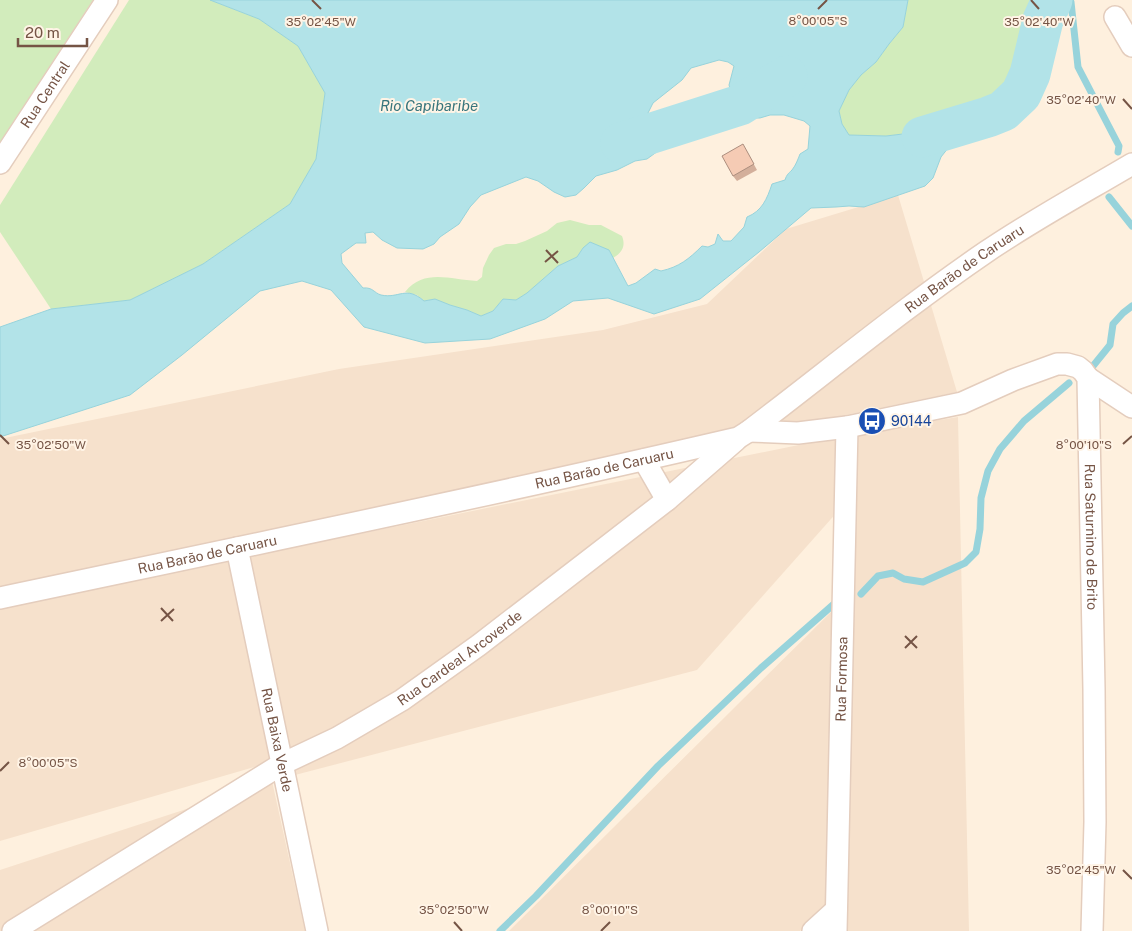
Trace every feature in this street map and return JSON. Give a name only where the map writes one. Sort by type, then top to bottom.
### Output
[{"type":"street","name":"Rua Central","points":[[0,163],[105,2]]},
{"type":"street","points":[[1115,18],[1132,46]]},
{"type":"street","name":"Rua Barão de Caruaru","points":[[0,598],[644,460],[744,434],[930,292],[987,252],[1054,209],[1132,164]]},
{"type":"street","points":[[744,434],[798,433],[846,427],[962,403],[1013,380],[1057,364],[1078,367],[1084,371],[1088,378],[1132,407]]},
{"type":"street","name":"Rua Saturnino de Brito","points":[[1088,378],[1095,822],[1092,931]]},
{"type":"street","name":"Rua Formosa","points":[[836,931],[846,427]]},
{"type":"street","name":"Rua Cardeal Arcoverde","points":[[13,931],[282,764],[337,738],[402,700],[479,645],[667,500],[744,434]]},
{"type":"street","points":[[644,460],[667,500]]},
{"type":"street","name":"Rua Baixa Verde","points":[[237,548],[317,931]]},
{"type":"street","points":[[813,931],[836,910]]},
{"type":"shaded area","points":[[898,195],[957,392],[0,589],[0,439],[339,369],[603,330],[707,304],[786,229]]},
{"type":"shaded area","points":[[958,417],[969,931],[844,931],[854,434]]},
{"type":"shaded area","points":[[838,437],[839,510],[697,670],[295,775],[245,557]]},
{"type":"shaded area","points":[[229,559],[275,761],[0,841],[0,608]]},
{"type":"shaded area","points":[[833,610],[827,905],[800,931],[509,931]]},
{"type":"shaded area","points":[[272,781],[305,931],[0,931],[0,870]]},
{"type":"green space","points":[[0,0],[93,0],[0,143]]},
{"type":"green space","points":[[129,0],[210,0],[259,19],[298,46],[325,93],[316,159],[290,204],[203,264],[130,300],[51,309],[0,232],[0,205]]},
{"type":"green space","points":[[908,0],[1037,0],[1024,14],[1018,64],[1005,85],[992,97],[971,107],[953,120],[911,133],[886,136],[849,135],[842,124],[839,111],[849,90],[861,75],[876,62],[903,27]]},
{"type":"green space","points":[[570,220],[589,225],[601,225],[622,236],[624,243],[621,251],[613,258],[609,250],[583,248],[577,257],[558,266],[527,293],[516,300],[503,299],[493,311],[481,316],[435,299],[424,301],[417,295],[405,292],[421,280],[429,278],[438,277],[477,281],[482,277],[483,268],[494,248],[525,241],[547,231],[557,223]]},
{"type":"water","name":"Rio Capibaribe","points":[[210,0],[908,0],[903,27],[876,62],[861,75],[849,90],[839,111],[842,124],[849,135],[886,136],[911,133],[953,120],[971,107],[992,97],[1005,85],[1018,64],[1024,14],[1037,0],[1073,0],[1037,51],[1027,90],[1015,103],[1000,114],[983,117],[960,133],[941,157],[933,178],[925,186],[864,207],[811,208],[700,299],[654,314],[608,298],[573,301],[545,319],[490,339],[425,343],[364,327],[331,290],[302,281],[260,291],[130,395],[0,437],[0,327],[51,309],[130,300],[203,264],[290,204],[316,159],[325,93],[298,46],[259,19]],"holes":[[[719,60],[734,66],[729,85],[733,99],[741,110],[751,118],[784,115],[804,121],[810,126],[808,149],[800,154],[795,166],[785,180],[772,184],[763,204],[757,211],[747,217],[744,227],[731,241],[723,241],[718,234],[715,244],[708,247],[702,246],[688,259],[678,265],[661,271],[655,269],[636,283],[628,286],[609,250],[590,242],[577,257],[558,266],[527,293],[516,300],[503,299],[493,311],[481,316],[435,299],[424,301],[412,294],[381,295],[369,288],[363,288],[342,263],[341,254],[356,243],[366,243],[365,233],[373,232],[382,240],[397,248],[423,249],[434,244],[440,237],[459,224],[470,207],[481,195],[526,177],[538,181],[565,197],[576,195],[596,176],[617,170],[635,161],[647,159],[684,132],[676,132],[672,121],[653,126],[647,115],[653,103],[682,80],[691,68]]]},
{"type":"building","points":[[743,144],[754,164],[733,176],[722,156]]},
{"type":"waterway","points":[[922,137],[1003,111],[1021,94],[1030,74],[1043,20],[1052,0]]},
{"type":"waterway","points":[[1070,0],[1078,67],[1119,146],[1118,152]]},
{"type":"waterway","name":"Rio Capibaribe","points":[[621,143],[740,105],[787,76]]},
{"type":"waterway","points":[[1109,197],[1132,226]]},
{"type":"waterway","points":[[1093,366],[1110,345],[1113,324],[1132,306]]},
{"type":"waterway","points":[[861,594],[878,576],[893,573],[904,579],[923,582],[965,563],[976,552],[980,529],[981,498],[988,471],[1000,449],[1024,421],[1069,383]]},
{"type":"waterway","points":[[500,931],[536,896],[658,766],[761,668],[834,604]]},
{"type":"place","name":"90144","points":[[872,421]]}]
